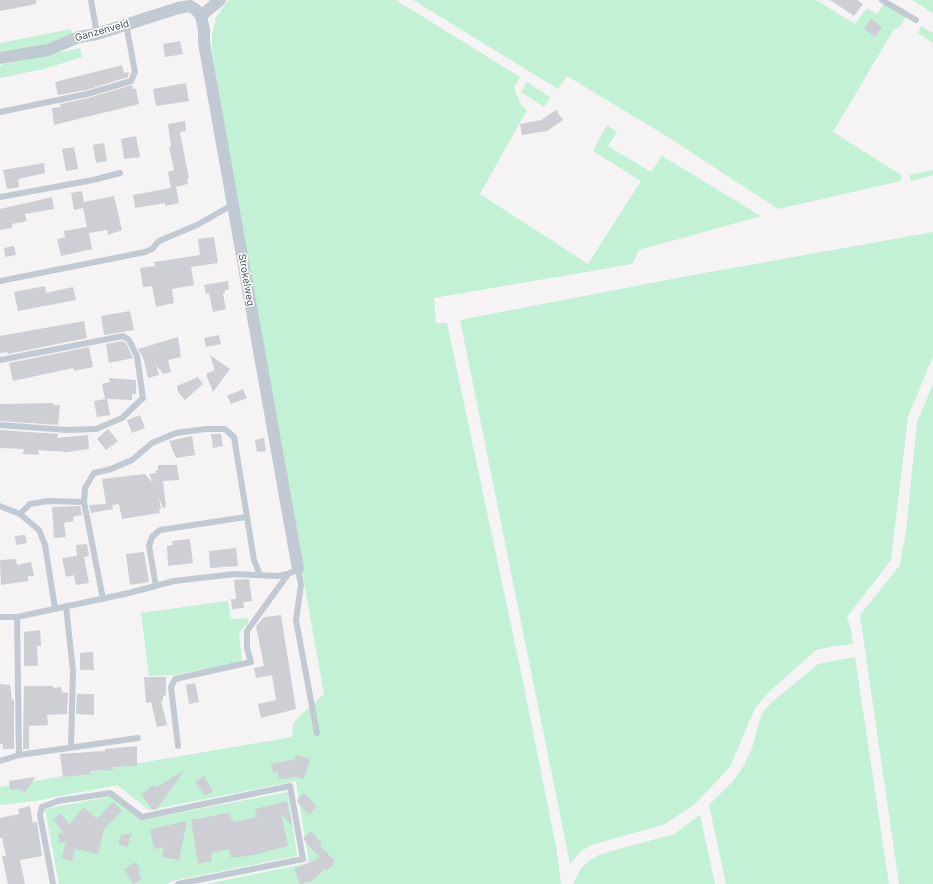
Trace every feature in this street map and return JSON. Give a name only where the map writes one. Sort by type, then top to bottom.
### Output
[{"type":"street","points":[[201,16],[220,0]]},
{"type":"street","name":"Ganzenveld","points":[[0,58],[48,50],[79,37],[98,34],[189,3],[201,16]]},
{"type":"street","name":"Strokelweg","points":[[201,16],[204,30],[204,43],[293,571]]},
{"type":"lane","points":[[90,0],[98,34]]},
{"type":"lane","points":[[882,0],[916,20]]},
{"type":"lane","points":[[0,112],[87,94],[131,81],[135,72],[126,24]]},
{"type":"lane","points":[[0,197],[93,180],[120,173]]},
{"type":"lane","points":[[0,281],[145,252],[152,249],[159,241],[197,225],[232,205]]},
{"type":"lane","points":[[0,360],[123,336],[129,340],[137,356],[143,398],[122,418],[96,429],[67,430],[0,425]]},
{"type":"lane","points":[[103,599],[84,502],[85,488],[94,473],[111,469],[132,460],[152,443],[176,433],[206,429],[226,429],[234,437],[254,560],[260,575]]},
{"type":"lane","points":[[20,514],[30,504],[48,501],[84,502]]},
{"type":"lane","points":[[0,506],[20,514],[39,530],[45,545],[55,608]]},
{"type":"lane","points":[[156,586],[149,546],[152,537],[160,530],[246,517]]},
{"type":"lane","points":[[0,617],[17,617],[103,599],[174,581],[235,574],[277,576],[293,571]]},
{"type":"lane","points":[[293,571],[300,585],[296,620],[317,733]]},
{"type":"lane","points":[[178,746],[171,687],[176,679],[251,662],[247,648],[247,630],[293,571]]},
{"type":"lane","points":[[66,606],[73,671],[71,746]]},
{"type":"lane","points":[[17,617],[19,755]]},
{"type":"lane","points":[[0,761],[19,755],[71,746],[138,738]]},
{"type":"lane","points":[[53,884],[40,815],[42,807],[58,801],[110,793],[142,817],[290,786],[303,859],[178,884]]},
{"type":"green space","points":[[228,0],[396,0],[520,77],[514,88],[521,105],[527,110],[480,194],[588,264],[641,181],[593,151],[607,125],[617,132],[608,146],[651,172],[662,156],[761,216],[639,250],[632,264],[434,298],[436,323],[447,323],[522,677],[557,852],[561,884],[206,884],[309,863],[296,781],[149,810],[117,785],[35,801],[0,805],[0,787],[292,737],[293,724],[324,694],[232,183],[212,49],[212,35],[216,18]]},
{"type":"green space","points":[[413,0],[816,0],[855,24],[867,8],[877,14],[885,3],[906,16],[900,27],[894,29],[833,132],[901,175],[901,181],[778,209],[668,137],[567,76],[558,89]]},
{"type":"green space","points":[[912,0],[933,0],[933,13]]},
{"type":"green space","points":[[921,26],[933,33],[933,43],[918,33]]},
{"type":"green space","points":[[71,29],[73,39],[0,55],[0,43]]},
{"type":"green space","points":[[80,48],[82,57],[44,69],[0,78],[0,65]]},
{"type":"green space","points":[[527,82],[550,97],[544,107],[521,92]]},
{"type":"green space","points":[[933,170],[933,175],[911,181],[909,175]]},
{"type":"green space","points":[[933,232],[933,356],[908,417],[891,560],[847,617],[851,629],[853,644],[816,650],[767,694],[755,708],[730,767],[694,805],[663,825],[594,844],[581,851],[570,864],[460,320],[677,278]]},
{"type":"green space","points":[[933,384],[933,884],[899,884],[860,615],[900,565],[906,531],[917,422]]},
{"type":"green space","points":[[228,601],[231,619],[249,618],[248,623],[239,635],[242,659],[237,664],[174,675],[149,676],[141,613]]},
{"type":"green space","points":[[855,657],[889,884],[726,884],[709,805],[733,781],[743,767],[752,748],[762,713],[770,704],[818,664]]},
{"type":"green space","points":[[288,792],[296,856],[172,881],[168,884],[59,884],[45,809],[113,796],[142,820]]},
{"type":"green space","points":[[700,815],[715,884],[573,884],[581,868],[590,860],[601,854],[674,834]]},
{"type":"building","points":[[0,0],[36,0],[36,4],[0,11]]},
{"type":"building","points":[[830,0],[857,0],[863,4],[854,16]]},
{"type":"building","points":[[871,19],[882,27],[875,37],[864,29]]},
{"type":"building","points":[[180,41],[183,54],[165,57],[163,44]]},
{"type":"building","points":[[122,65],[124,73],[129,72],[128,77],[86,90],[58,95],[55,82]]},
{"type":"building","points":[[186,83],[189,101],[156,106],[153,89]]},
{"type":"building","points":[[132,85],[133,89],[136,89],[139,104],[54,125],[52,108],[61,107],[60,104],[88,98]]},
{"type":"building","points":[[556,110],[563,120],[547,131],[522,135],[520,124],[541,120]]},
{"type":"building","points":[[185,121],[186,131],[180,132],[189,179],[187,179],[188,184],[171,188],[168,172],[174,170],[169,147],[171,147],[168,124]]},
{"type":"building","points":[[136,136],[140,157],[124,159],[121,139]]},
{"type":"building","points":[[104,143],[107,161],[96,163],[93,145]]},
{"type":"building","points":[[74,147],[78,169],[66,171],[62,149]]},
{"type":"building","points":[[44,163],[45,173],[18,179],[19,187],[7,189],[3,170]]},
{"type":"building","points":[[176,187],[179,203],[165,206],[165,203],[135,208],[133,195]]},
{"type":"building","points":[[82,191],[84,202],[114,196],[122,230],[108,235],[107,230],[89,233],[92,249],[61,256],[57,239],[65,237],[64,231],[87,227],[83,208],[74,210],[71,193]]},
{"type":"building","points":[[52,197],[54,209],[25,214],[27,221],[12,224],[12,228],[0,230],[0,209]]},
{"type":"building","points":[[214,237],[218,263],[191,267],[194,285],[172,289],[174,303],[156,307],[152,286],[143,287],[140,268],[155,266],[154,262],[200,255],[198,239]]},
{"type":"building","points":[[14,246],[16,255],[5,257],[4,248]]},
{"type":"building","points":[[228,281],[229,290],[225,290],[225,293],[223,294],[226,309],[213,312],[209,293],[206,294],[204,285]]},
{"type":"building","points":[[45,286],[46,293],[73,287],[76,300],[18,311],[14,292]]},
{"type":"building","points":[[130,311],[134,330],[104,335],[101,316]]},
{"type":"building","points":[[84,321],[87,338],[8,354],[7,352],[0,353],[0,336]]},
{"type":"building","points":[[219,335],[221,344],[206,347],[204,338]]},
{"type":"building","points":[[178,337],[181,357],[168,360],[171,372],[163,374],[156,365],[159,375],[148,378],[143,357],[138,349]]},
{"type":"building","points":[[122,341],[126,343],[133,358],[109,363],[106,344]]},
{"type":"building","points":[[89,347],[93,367],[74,371],[73,368],[13,381],[9,363]]},
{"type":"building","points":[[210,355],[230,369],[213,392],[206,374],[215,370]]},
{"type":"building","points":[[198,377],[203,384],[185,400],[178,392],[177,386]]},
{"type":"building","points":[[109,378],[136,380],[136,394],[132,394],[132,400],[107,399],[110,415],[97,417],[94,401],[105,399],[102,384],[110,382]]},
{"type":"building","points":[[243,389],[247,398],[231,404],[227,396]]},
{"type":"building","points":[[54,403],[53,405],[60,405],[58,425],[0,421],[0,404]]},
{"type":"building","points":[[140,415],[145,428],[132,433],[127,420]]},
{"type":"building","points":[[108,429],[118,441],[106,450],[97,439]]},
{"type":"building","points":[[0,430],[58,434],[57,438],[88,435],[89,449],[67,452],[38,450],[39,455],[23,454],[24,449],[0,448]]},
{"type":"building","points":[[211,434],[221,434],[223,446],[213,448]]},
{"type":"building","points":[[192,436],[195,455],[176,458],[169,441]]},
{"type":"building","points":[[264,438],[266,451],[257,452],[255,440]]},
{"type":"building","points":[[158,465],[177,465],[179,480],[163,481],[166,507],[163,508],[159,498],[161,509],[159,509],[160,513],[122,519],[119,504],[112,505],[113,509],[91,513],[89,505],[106,504],[102,479],[145,474],[153,483],[149,474],[156,473],[155,471],[158,470]]},
{"type":"building","points":[[80,506],[82,515],[73,517],[74,521],[64,523],[66,537],[54,538],[52,507]]},
{"type":"building","points":[[25,535],[27,543],[16,545],[15,536]]},
{"type":"building","points":[[190,539],[193,563],[168,566],[167,546],[173,545],[172,541]]},
{"type":"building","points":[[87,544],[89,556],[84,557],[89,583],[76,585],[74,575],[66,577],[62,558],[77,556],[76,545]]},
{"type":"building","points":[[236,548],[238,566],[210,568],[209,551]]},
{"type":"building","points":[[144,552],[149,582],[130,585],[126,554]]},
{"type":"building","points":[[16,559],[17,565],[31,562],[34,576],[28,576],[28,581],[1,585],[0,560]]},
{"type":"building","points":[[249,579],[252,601],[243,602],[244,608],[232,609],[231,599],[236,599],[234,580]]},
{"type":"building","points":[[281,615],[296,709],[261,718],[258,704],[276,700],[272,675],[256,678],[254,668],[264,666],[256,626],[264,617]]},
{"type":"building","points":[[40,630],[41,646],[37,646],[38,666],[24,666],[24,632]]},
{"type":"building","points":[[93,652],[94,670],[80,670],[80,653]]},
{"type":"building","points":[[144,677],[166,677],[166,695],[163,696],[163,701],[161,701],[167,725],[157,727],[151,702],[146,703]]},
{"type":"building","points":[[195,683],[199,702],[189,704],[186,685]]},
{"type":"building","points":[[0,684],[10,685],[12,700],[14,700],[14,749],[3,749],[3,744],[0,744]]},
{"type":"building","points":[[24,686],[53,686],[53,688],[61,687],[62,692],[68,693],[67,714],[47,715],[48,725],[29,726],[29,749],[23,749]]},
{"type":"building","points":[[77,694],[94,694],[94,715],[76,714]]},
{"type":"building","points":[[137,746],[137,766],[113,767],[113,770],[90,771],[90,774],[63,777],[60,754],[105,751],[105,749]]},
{"type":"building","points":[[296,755],[310,759],[304,779],[297,777],[279,779],[278,772],[273,773],[271,764],[295,759]]},
{"type":"building","points":[[184,770],[157,809],[153,810],[141,794],[154,785],[156,788]]},
{"type":"building","points":[[204,776],[213,791],[205,796],[195,782]]},
{"type":"building","points":[[35,777],[25,793],[18,789],[10,790],[9,781]]},
{"type":"building","points":[[304,793],[317,806],[309,815],[297,800]]},
{"type":"building","points":[[287,801],[292,826],[281,813],[288,846],[254,855],[231,858],[230,851],[227,850],[211,853],[212,861],[198,864],[191,820],[228,813],[234,822],[257,817],[255,809]]},
{"type":"building","points":[[113,802],[122,810],[104,829],[98,854],[75,849],[72,861],[62,858],[66,842],[59,843],[58,834],[64,833],[53,820],[60,813],[69,824],[84,807],[97,819]]},
{"type":"building","points":[[30,806],[33,823],[37,822],[42,856],[20,860],[25,884],[8,884],[2,856],[6,856],[2,838],[0,838],[0,818],[19,814],[18,809]]},
{"type":"building","points":[[187,821],[179,860],[162,857],[164,847],[154,849],[150,829]]},
{"type":"building","points":[[311,831],[322,844],[320,846],[335,861],[327,871],[325,869],[312,881],[300,884],[294,869],[320,858],[304,840],[304,837]]},
{"type":"building","points":[[132,833],[127,847],[118,844],[121,835]]},
{"type":"building","points":[[136,862],[141,870],[138,872],[142,879],[133,884],[124,869]]}]
